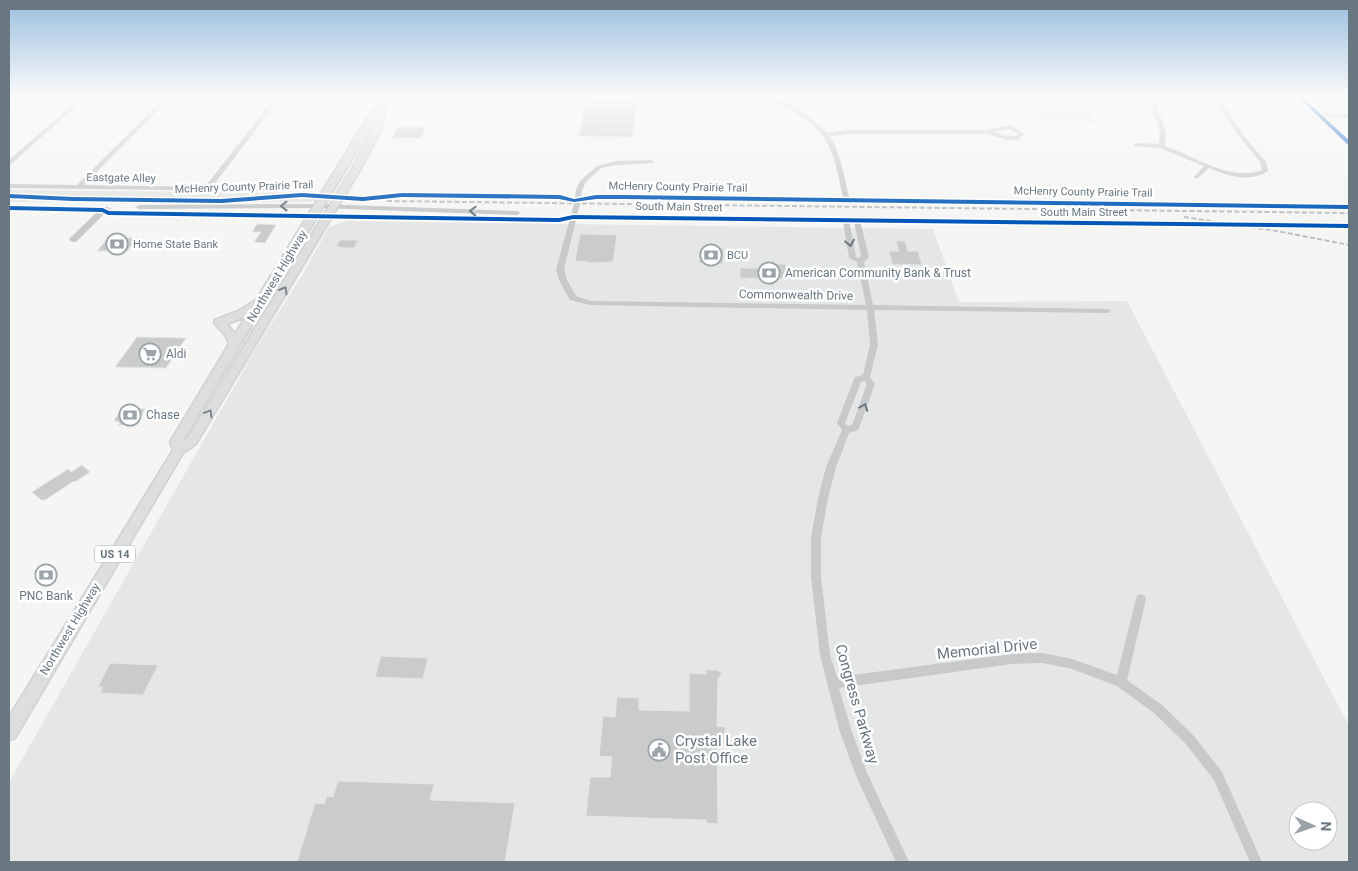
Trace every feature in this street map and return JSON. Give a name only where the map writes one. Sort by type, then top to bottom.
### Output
[{"type":"main road","name":"Northwest Highway","points":[[179,450],[176,442],[360,138]]},
{"type":"main road","name":"Northwest Highway","points":[[9,732],[179,450],[192,441],[263,327],[371,138]]},
{"type":"main road","points":[[235,344],[229,332],[218,323],[252,309],[264,298]]},
{"type":"street","points":[[9,163],[38,138]]},
{"type":"street","points":[[79,187],[128,138]]},
{"type":"street","points":[[207,189],[247,138]]},
{"type":"street","points":[[827,138],[832,144],[839,163],[846,197]]},
{"type":"street","points":[[1162,146],[1163,138]]},
{"type":"street","points":[[1136,145],[1162,146],[1231,174],[1246,176],[1265,171],[1263,162],[1244,138]]},
{"type":"street","name":"Commonwealth Drive","points":[[651,162],[625,162],[599,167],[583,181],[579,190],[560,274],[573,298],[585,302],[1106,311]]},
{"type":"street","points":[[1197,177],[1208,166]]},
{"type":"street","name":"Eastgate Alley","points":[[9,186],[263,190]]},
{"type":"street","name":"South Main Street","points":[[9,208],[103,210],[114,206],[319,206],[330,211]]},
{"type":"street","points":[[90,210],[87,219],[73,240],[103,210]]},
{"type":"street","name":"South Main Street","points":[[103,210],[108,213],[313,216],[330,211],[559,220],[573,217],[1349,226]]},
{"type":"street","name":"Congress Parkway","points":[[846,221],[853,258],[860,261]]},
{"type":"street","name":"Congress Parkway","points":[[857,221],[865,257],[860,261]]},
{"type":"street","name":"Congress Parkway","points":[[860,261],[870,307],[874,344],[866,378]]},
{"type":"street","name":"Congress Parkway","points":[[846,430],[841,422],[858,378],[866,378]]},
{"type":"street","name":"Congress Parkway","points":[[846,430],[855,428],[862,412],[871,384],[866,378]]},
{"type":"street","name":"Congress Parkway","points":[[846,430],[831,467],[816,538],[816,577],[824,655],[845,728],[862,776],[904,862]]},
{"type":"street","points":[[1121,682],[1141,599]]},
{"type":"street","name":"Memorial Drive","points":[[833,683],[1012,659],[1043,658],[1072,664],[1121,682],[1158,709],[1189,739],[1218,776],[1256,862]]},
{"type":"shaded area","points":[[9,190],[320,193],[317,200],[311,202],[9,202]]},
{"type":"shaded area","points":[[346,221],[933,229],[959,302],[1127,301],[1349,726],[1349,862],[9,862],[9,782],[258,345],[304,272],[329,227]]},
{"type":"building","name":"Home State Bank","points":[[257,224],[276,225],[265,243],[254,242],[261,232],[252,232]]},
{"type":"building","points":[[580,234],[617,235],[613,262],[588,263],[575,261]]},
{"type":"building","name":"Home State Bank","points":[[109,237],[138,238],[127,251],[97,251]]},
{"type":"building","points":[[340,240],[358,240],[354,248],[343,248],[336,246]]},
{"type":"building","points":[[896,241],[905,241],[908,251],[918,251],[922,265],[892,264],[889,251],[899,251]]},
{"type":"building","name":"BCU","points":[[711,248],[723,248],[723,264],[699,263],[699,252],[711,250]]},
{"type":"building","name":"American Community Bank & Trust","points":[[767,264],[786,264],[786,268],[797,268],[798,279],[740,278],[740,268],[768,268]]},
{"type":"building","name":"Aldi","points":[[137,337],[186,338],[166,368],[115,367]]},
{"type":"building","name":"Chase","points":[[123,408],[145,409],[137,421],[127,425],[118,425],[120,423],[114,420]]},
{"type":"building","points":[[82,465],[90,472],[45,500],[41,500],[32,492],[68,469],[71,472]]},
{"type":"building","points":[[381,656],[428,658],[423,679],[375,677]]},
{"type":"building","points":[[110,663],[158,665],[143,695],[100,693],[103,687],[98,687]]},
{"type":"building","name":"Crystal Lake Post Office","points":[[706,670],[718,670],[722,674],[718,678],[717,726],[725,727],[725,743],[717,743],[718,824],[706,823],[706,820],[586,816],[590,777],[610,777],[612,757],[599,756],[603,716],[615,717],[617,697],[639,698],[639,710],[689,711],[689,673],[706,674]]},
{"type":"building","points":[[338,781],[434,784],[430,800],[515,803],[505,862],[297,862],[315,803],[324,804],[327,796],[333,797]]},
{"type":"railway","points":[[387,201],[1349,213]]},
{"type":"railway","points":[[1184,217],[1277,231],[1349,245]]},
{"type":"cycle path","points":[[1343,138],[1349,143]]},
{"type":"cycle path","name":"McHenry County Prairie Trail","points":[[9,196],[221,201],[302,195],[363,199],[402,195],[560,197],[574,200],[596,197],[625,197],[1349,207]]},
{"type":"cycle path","points":[[9,208],[103,210],[108,213],[559,220],[573,217],[1349,226]]},
{"type":"place","name":"Home State Bank","points":[[117,244]]},
{"type":"place","name":"BCU","points":[[711,255]]},
{"type":"place","name":"American Community Bank & Trust","points":[[769,273]]},
{"type":"place","name":"Aldi","points":[[150,354]]},
{"type":"place","name":"Chase","points":[[130,415]]},
{"type":"place","name":"PNC Bank","points":[[46,575]]},
{"type":"place","name":"Crystal Lake Post Office","points":[[659,750]]}]
